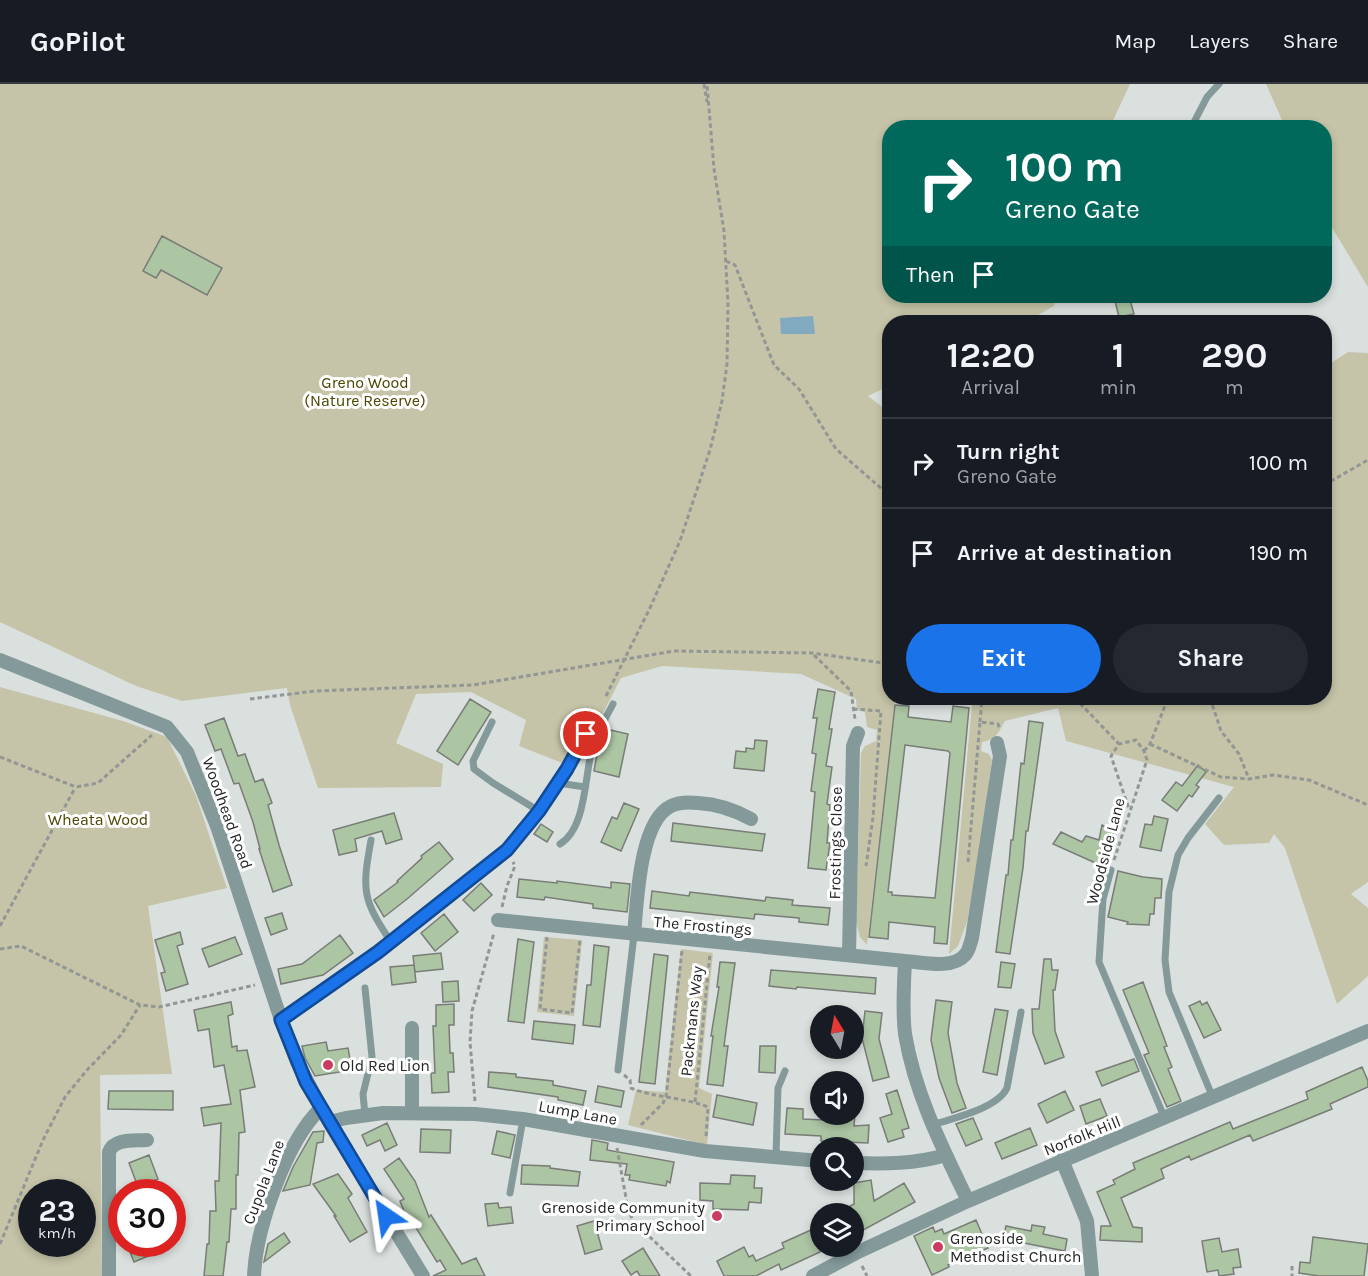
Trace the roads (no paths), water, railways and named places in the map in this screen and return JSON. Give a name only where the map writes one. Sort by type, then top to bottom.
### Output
[{"type":"street","name":"Woodhead Road","points":[[0,660],[167,727],[187,752],[197,773],[234,875],[281,1020],[301,1070],[329,1122],[423,1276]]},
{"type":"street","name":"Frostings Close","points":[[849,956],[853,746],[858,733]]},
{"type":"street","name":"The Frostings","points":[[498,920],[905,961],[945,964],[962,958],[972,938],[1000,756],[996,743]]},
{"type":"street","points":[[634,935],[646,842],[664,810],[679,803],[718,804],[751,819]]},
{"type":"street","points":[[281,1020],[391,942],[507,850]]},
{"type":"street","points":[[905,961],[903,1000],[905,1032],[919,1091],[945,1155],[968,1201]]},
{"type":"street","points":[[412,1028],[412,1113]]},
{"type":"street","name":"Norfolk Hill","points":[[815,1276],[856,1253],[968,1201],[1368,1031]]},
{"type":"street","name":"Cupola Lane","points":[[254,1276],[260,1235],[280,1176],[306,1125],[321,1108]]},
{"type":"street","name":"Lump Lane","points":[[329,1122],[365,1115],[475,1114],[524,1119],[705,1151],[810,1161]]},
{"type":"street","points":[[109,1276],[109,1152],[111,1146],[117,1142],[147,1140]]},
{"type":"street","points":[[864,1163],[926,1161],[945,1155]]},
{"type":"street","points":[[1062,1160],[1086,1221],[1092,1276]]},
{"type":"lane","points":[[1195,120],[1208,97],[1219,84]]},
{"type":"lane","points":[[560,844],[569,838],[577,824],[594,741],[613,704]]},
{"type":"lane","points":[[492,722],[473,761],[474,769],[539,811]]},
{"type":"lane","points":[[507,850],[539,811],[558,783],[591,724]]},
{"type":"lane","points":[[558,783],[585,787]]},
{"type":"lane","points":[[1213,1098],[1169,992],[1165,960],[1168,892],[1178,855],[1188,838],[1219,798]]},
{"type":"lane","points":[[371,840],[365,875],[368,901],[373,915],[391,942]]},
{"type":"lane","name":"Woodside Lane","points":[[1111,870],[1103,899],[1099,962],[1165,1119]]},
{"type":"lane","points":[[618,1070],[634,935]]},
{"type":"lane","points":[[365,1115],[363,1094],[372,1057],[366,988]]},
{"type":"lane","points":[[932,1125],[987,1106],[1004,1095],[1020,1012]]},
{"type":"lane","points":[[776,1159],[778,1088],[785,1071]]},
{"type":"lane","points":[[510,1193],[524,1119]]},
{"type":"water","points":[[813,316],[815,334],[781,334],[780,318]]},
{"type":"place","name":"Old Red Lion","points":[[328,1065]]},
{"type":"place","name":"Grenoside Community Primary School","points":[[717,1216]]},
{"type":"place","name":"Grenoside Methodist Church","points":[[938,1247]]},
{"type":"park label","name":"Greno Wood (Nature Reserve)","points":[[365,391]]},
{"type":"park label","name":"Wheata Wood","points":[[98,819]]}]
